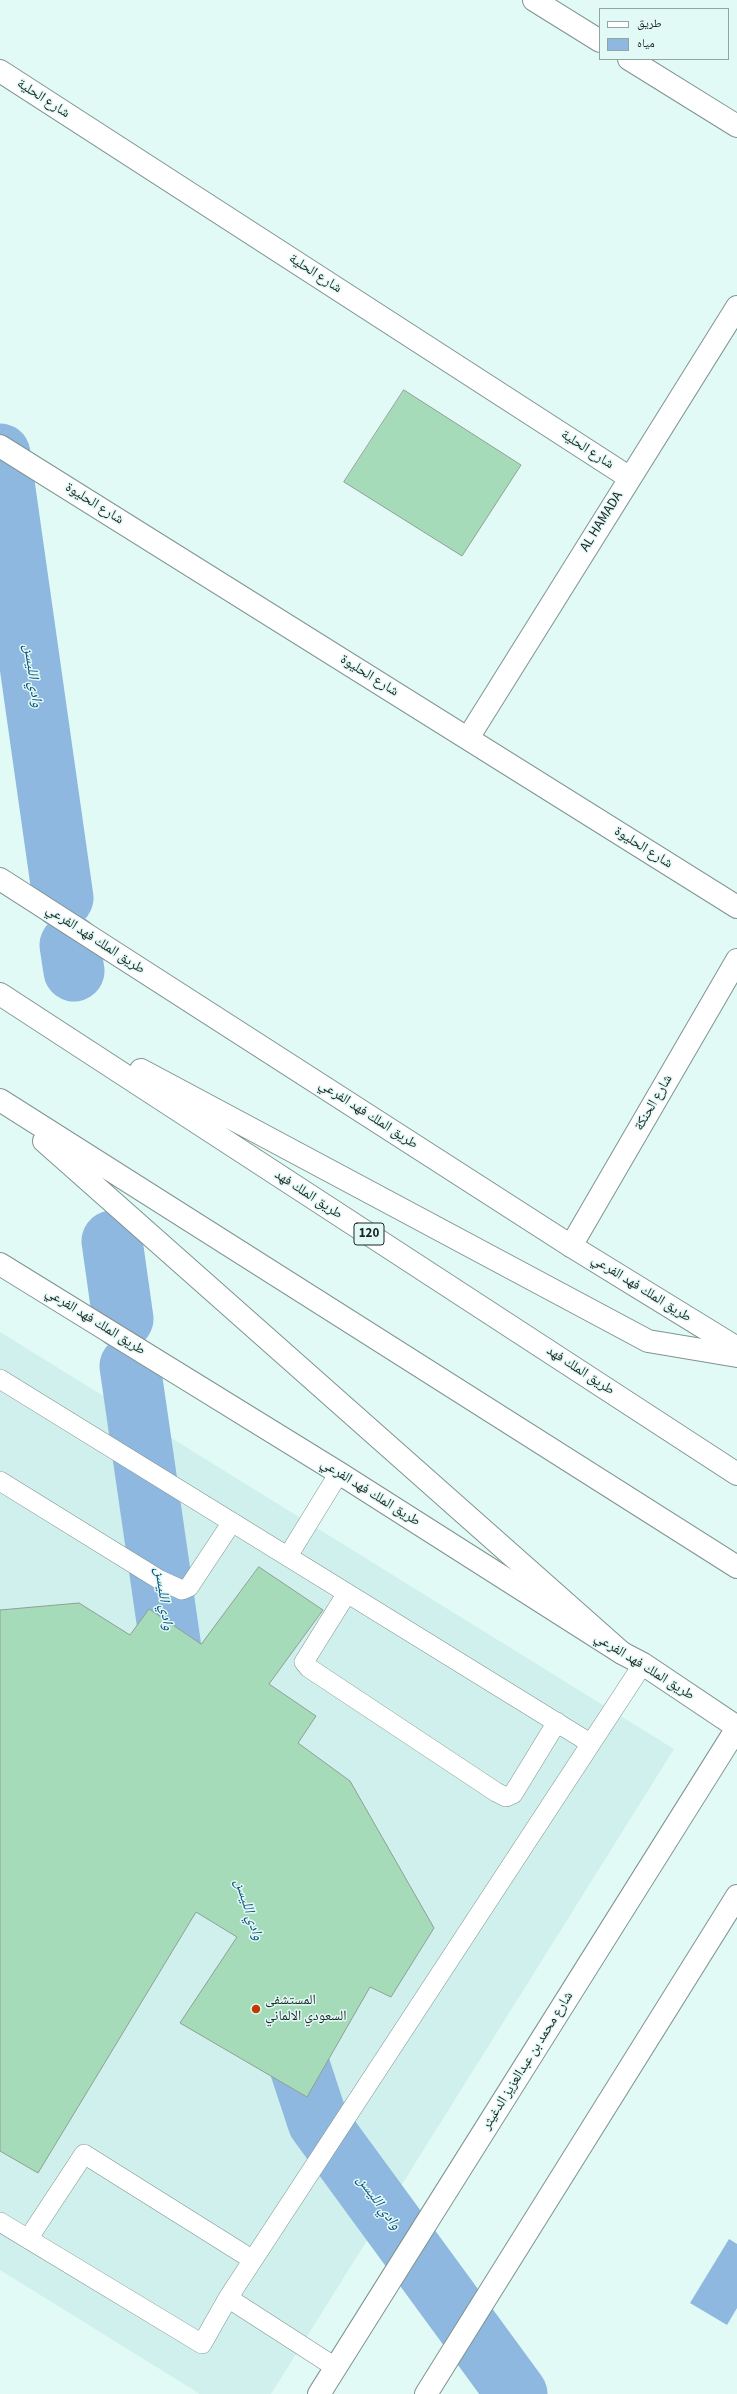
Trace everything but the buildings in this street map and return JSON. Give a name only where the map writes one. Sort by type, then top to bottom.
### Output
[{"type":"main road","points":[[534,0],[599,40]]},
{"type":"main road","points":[[631,60],[737,126]]},
{"type":"main road","name":"شارع الحلية","points":[[0,71],[630,478]]},
{"type":"main road","name":"AL HAMADA","points":[[468,738],[737,306]]},
{"type":"main road","name":"شارع الحليوة","points":[[0,446],[737,907]]},
{"type":"main road","name":"طريق الملك فهد الفرعي","points":[[0,879],[571,1246],[737,1348]]},
{"type":"main road","name":"شارع الحنكة","points":[[571,1246],[737,960]]},
{"type":"main road","points":[[4,997],[648,1341],[737,1356]]},
{"type":"main road","name":"طريق الملك فهد","points":[[4,997],[737,1474]]},
{"type":"main road","points":[[0,1101],[737,1567]]},
{"type":"main road","points":[[0,1101],[622,1653]]},
{"type":"main road","name":"طريق الملك فهد الفرعي","points":[[0,1264],[339,1473],[622,1653],[642,1664],[737,1727]]},
{"type":"main road","name":"شارع محمد بن عبدالعزيز الدغيثر","points":[[319,2394],[737,1727]]},
{"type":"main road","points":[[426,2394],[737,1896]]},
{"type":"lane","points":[[0,1379],[590,1743]]},
{"type":"lane","points":[[288,1556],[339,1473]]},
{"type":"lane","points":[[0,1481],[160,1580],[182,1590],[189,1587],[232,1522]]},
{"type":"lane","points":[[347,1593],[304,1662],[309,1668],[496,1792],[506,1797],[513,1794],[557,1722]]},
{"type":"lane","points":[[0,2222],[202,2344],[228,2298],[642,1664]]},
{"type":"lane","points":[[28,2239],[84,2154],[253,2260]]},
{"type":"lane","points":[[228,2298],[335,2367]]},
{"type":"shaded area","name":"المستشفى السعودي الالماني","points":[[0,1332],[674,1749],[271,2394],[200,2394],[0,2270]]},
{"type":"water","points":[[729,2239],[737,2244],[737,2308],[727,2325],[690,2303]]},
{"type":"waterway","name":"وادي الليسن","points":[[0,454],[63,898]]},
{"type":"waterway","name":"وادي الليسن","points":[[70,945],[74,971]]},
{"type":"waterway","name":"وادي الليسن","points":[[112,1241],[123,1319]]},
{"type":"waterway","name":"وادي الليسن","points":[[130,1366],[179,1704]]},
{"type":"waterway","name":"وادي الليسن","points":[[282,2013],[318,2122],[517,2394]]},
{"type":"place","name":"المستشفى السعودي الالماني","points":[[256,2009]]}]
